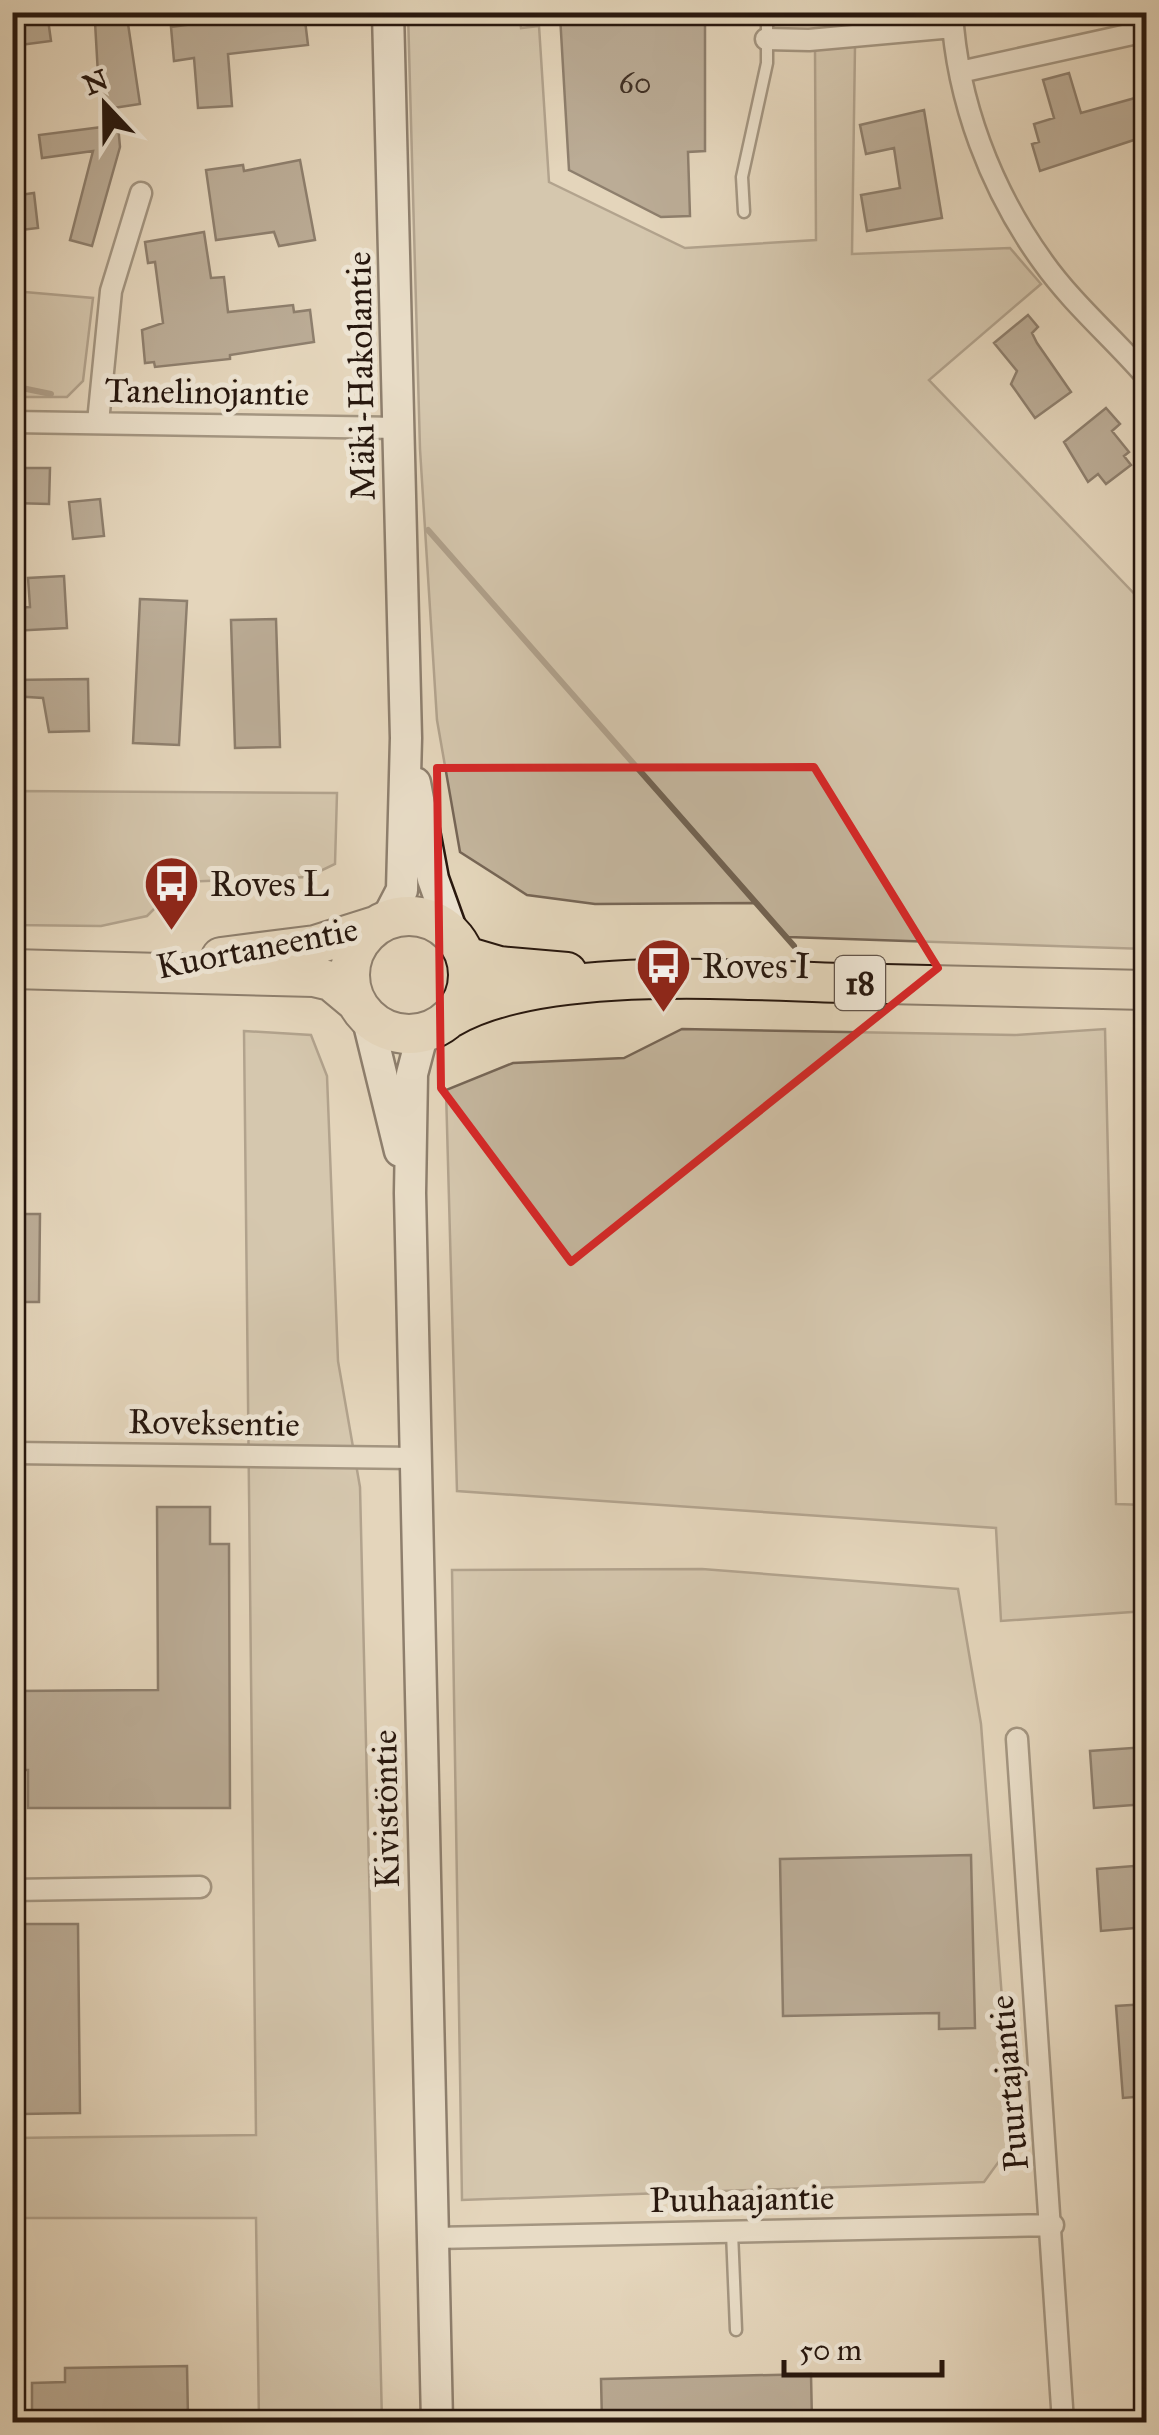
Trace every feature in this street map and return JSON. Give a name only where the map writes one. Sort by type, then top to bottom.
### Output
[{"type":"highway","name":"18","points":[[381,922],[401,915],[430,918],[460,945],[498,966],[669,982],[1146,990]]},
{"type":"highway","name":"Kuortaneentie","points":[[140,970],[316,945],[381,922]]},
{"type":"highway","points":[[361,1009],[350,968],[354,952],[381,922]]},
{"type":"highway","points":[[436,1025],[467,989],[460,945]]},
{"type":"highway","name":"Kuortaneentie","points":[[12,969],[314,976],[331,981],[361,1009]]},
{"type":"highway","name":"18","points":[[361,1009],[392,1032],[436,1025],[476,1003],[506,995],[669,982]]},
{"type":"main road","name":"Mäki-Hakolantie","points":[[381,922],[402,890],[406,738],[388,12]]},
{"type":"main road","name":"Mäki-Hakolantie","points":[[406,738],[433,879],[460,945]]},
{"type":"main road","name":"Kivistöntie","points":[[361,1009],[410,1193]]},
{"type":"main road","name":"Kivistöntie","points":[[436,1025],[412,1074],[410,1193],[437,2422]]},
{"type":"street","points":[[766,39],[809,40],[953,20],[960,72],[984,158],[1011,213],[1045,265],[1146,376]]},
{"type":"street","points":[[960,72],[1146,31]]},
{"type":"street","points":[[98,422],[111,292],[141,193]]},
{"type":"street","name":"Tanelinojantie","points":[[12,422],[400,428]]},
{"type":"street","name":"Roveksentie","points":[[12,1453],[415,1458]]},
{"type":"street","name":"Puurtajantie","points":[[1017,1738],[1053,2225],[1063,2422]]},
{"type":"street","points":[[12,1890],[200,1888]]},
{"type":"street","name":"Puuhaajantie","points":[[433,2238],[1053,2225]]},
{"type":"lane","points":[[744,212],[742,177],[767,63],[768,15]]},
{"type":"lane","points":[[732,2232],[736,2330]]},
{"type":"highlighted area","points":[[814,767],[938,968],[571,1262],[441,1088],[437,768]]},
{"type":"shaded area","points":[[408,13],[519,13],[521,28],[539,26],[549,182],[685,248],[816,240],[815,50],[855,46],[852,254],[1010,248],[1041,284],[929,380],[1146,606],[1146,949],[788,937],[756,903],[595,904],[527,895],[460,852],[437,720],[420,449]]},
{"type":"shaded area","points":[[13,291],[93,298],[83,381],[67,397],[13,397]]},
{"type":"shaded area","points":[[13,791],[337,793],[335,864],[308,877],[181,882],[147,916],[101,926],[13,925]]},
{"type":"shaded area","points":[[682,1029],[1015,1035],[1105,1029],[1116,1504],[1146,1505],[1146,1611],[1001,1621],[996,1528],[457,1491],[446,1090],[513,1063],[624,1058]]},
{"type":"shaded area","points":[[244,1031],[311,1035],[327,1076],[338,1361],[360,1487],[382,2422],[259,2422],[256,2218],[13,2218],[12,2138],[256,2135]]},
{"type":"shaded area","points":[[702,1569],[958,1589],[981,1724],[1013,2142],[984,2182],[462,2200],[452,1570]]},
{"type":"building","points":[[47,12],[51,41],[12,46],[12,15]]},
{"type":"building","points":[[304,12],[308,45],[228,54],[232,106],[198,108],[194,58],[174,61],[171,27]]},
{"type":"building","points":[[705,12],[705,151],[688,152],[690,216],[661,217],[569,170],[560,15]]},
{"type":"building","points":[[127,17],[140,104],[100,110],[95,22]]},
{"type":"building","points":[[1069,73],[1081,113],[1146,95],[1146,136],[1040,171],[1032,144],[1039,142],[1034,124],[1054,118],[1043,80]]},
{"type":"building","points":[[924,110],[942,218],[867,231],[861,195],[900,188],[894,148],[866,154],[860,125]]},
{"type":"building","points":[[118,125],[120,147],[92,246],[70,240],[93,151],[42,158],[39,135]]},
{"type":"building","points":[[300,160],[315,240],[279,246],[274,232],[216,240],[206,170],[243,165],[244,171]]},
{"type":"building","points":[[34,193],[38,228],[12,231],[12,196]]},
{"type":"building","points":[[204,232],[211,278],[224,277],[228,312],[293,305],[294,312],[310,310],[314,342],[230,355],[230,359],[155,367],[154,362],[145,363],[142,330],[163,323],[155,262],[148,263],[145,242]]},
{"type":"building","points":[[1028,315],[1038,327],[1032,333],[1037,343],[1071,392],[1035,418],[1011,384],[1017,371],[994,343]]},
{"type":"building","points":[[1106,408],[1120,424],[1112,431],[1129,452],[1124,456],[1131,465],[1106,484],[1098,474],[1088,482],[1064,442]]},
{"type":"building","points":[[12,468],[50,468],[49,504],[12,503]]},
{"type":"building","points":[[100,499],[104,536],[73,539],[69,502]]},
{"type":"building","points":[[64,576],[67,628],[12,631],[12,608],[30,607],[28,578]]},
{"type":"building","points":[[140,599],[187,601],[179,745],[133,743]]},
{"type":"building","points":[[276,619],[280,747],[235,748],[231,620]]},
{"type":"building","points":[[88,679],[89,731],[49,732],[43,698],[12,696],[12,680]]},
{"type":"building","points":[[12,1214],[40,1214],[39,1302],[12,1302]]},
{"type":"building","points":[[157,1507],[210,1507],[210,1544],[229,1544],[230,1808],[28,1808],[28,1770],[12,1770],[12,1691],[158,1690]]},
{"type":"building","points":[[1146,1747],[1146,1804],[1094,1808],[1090,1751]]},
{"type":"building","points":[[971,1855],[975,2028],[939,2029],[939,2013],[783,2016],[780,1859]]},
{"type":"building","points":[[1146,1865],[1146,1927],[1101,1931],[1097,1869]]},
{"type":"building","points":[[21,1924],[78,1924],[80,2113],[23,2114]]},
{"type":"building","points":[[1146,2004],[1146,2096],[1123,2098],[1116,2006]]},
{"type":"building","points":[[187,2366],[188,2418],[32,2421],[32,2383],[65,2382],[65,2368]]},
{"type":"building","points":[[811,2374],[812,2422],[602,2422],[601,2379]]},
{"type":"waterway","points":[[12,386],[51,394]]},
{"type":"waterway","points":[[428,530],[794,946]]},
{"type":"place","name":"Roves L","points":[[171,933]]},
{"type":"place","name":"Roves I","points":[[663,1015]]}]
